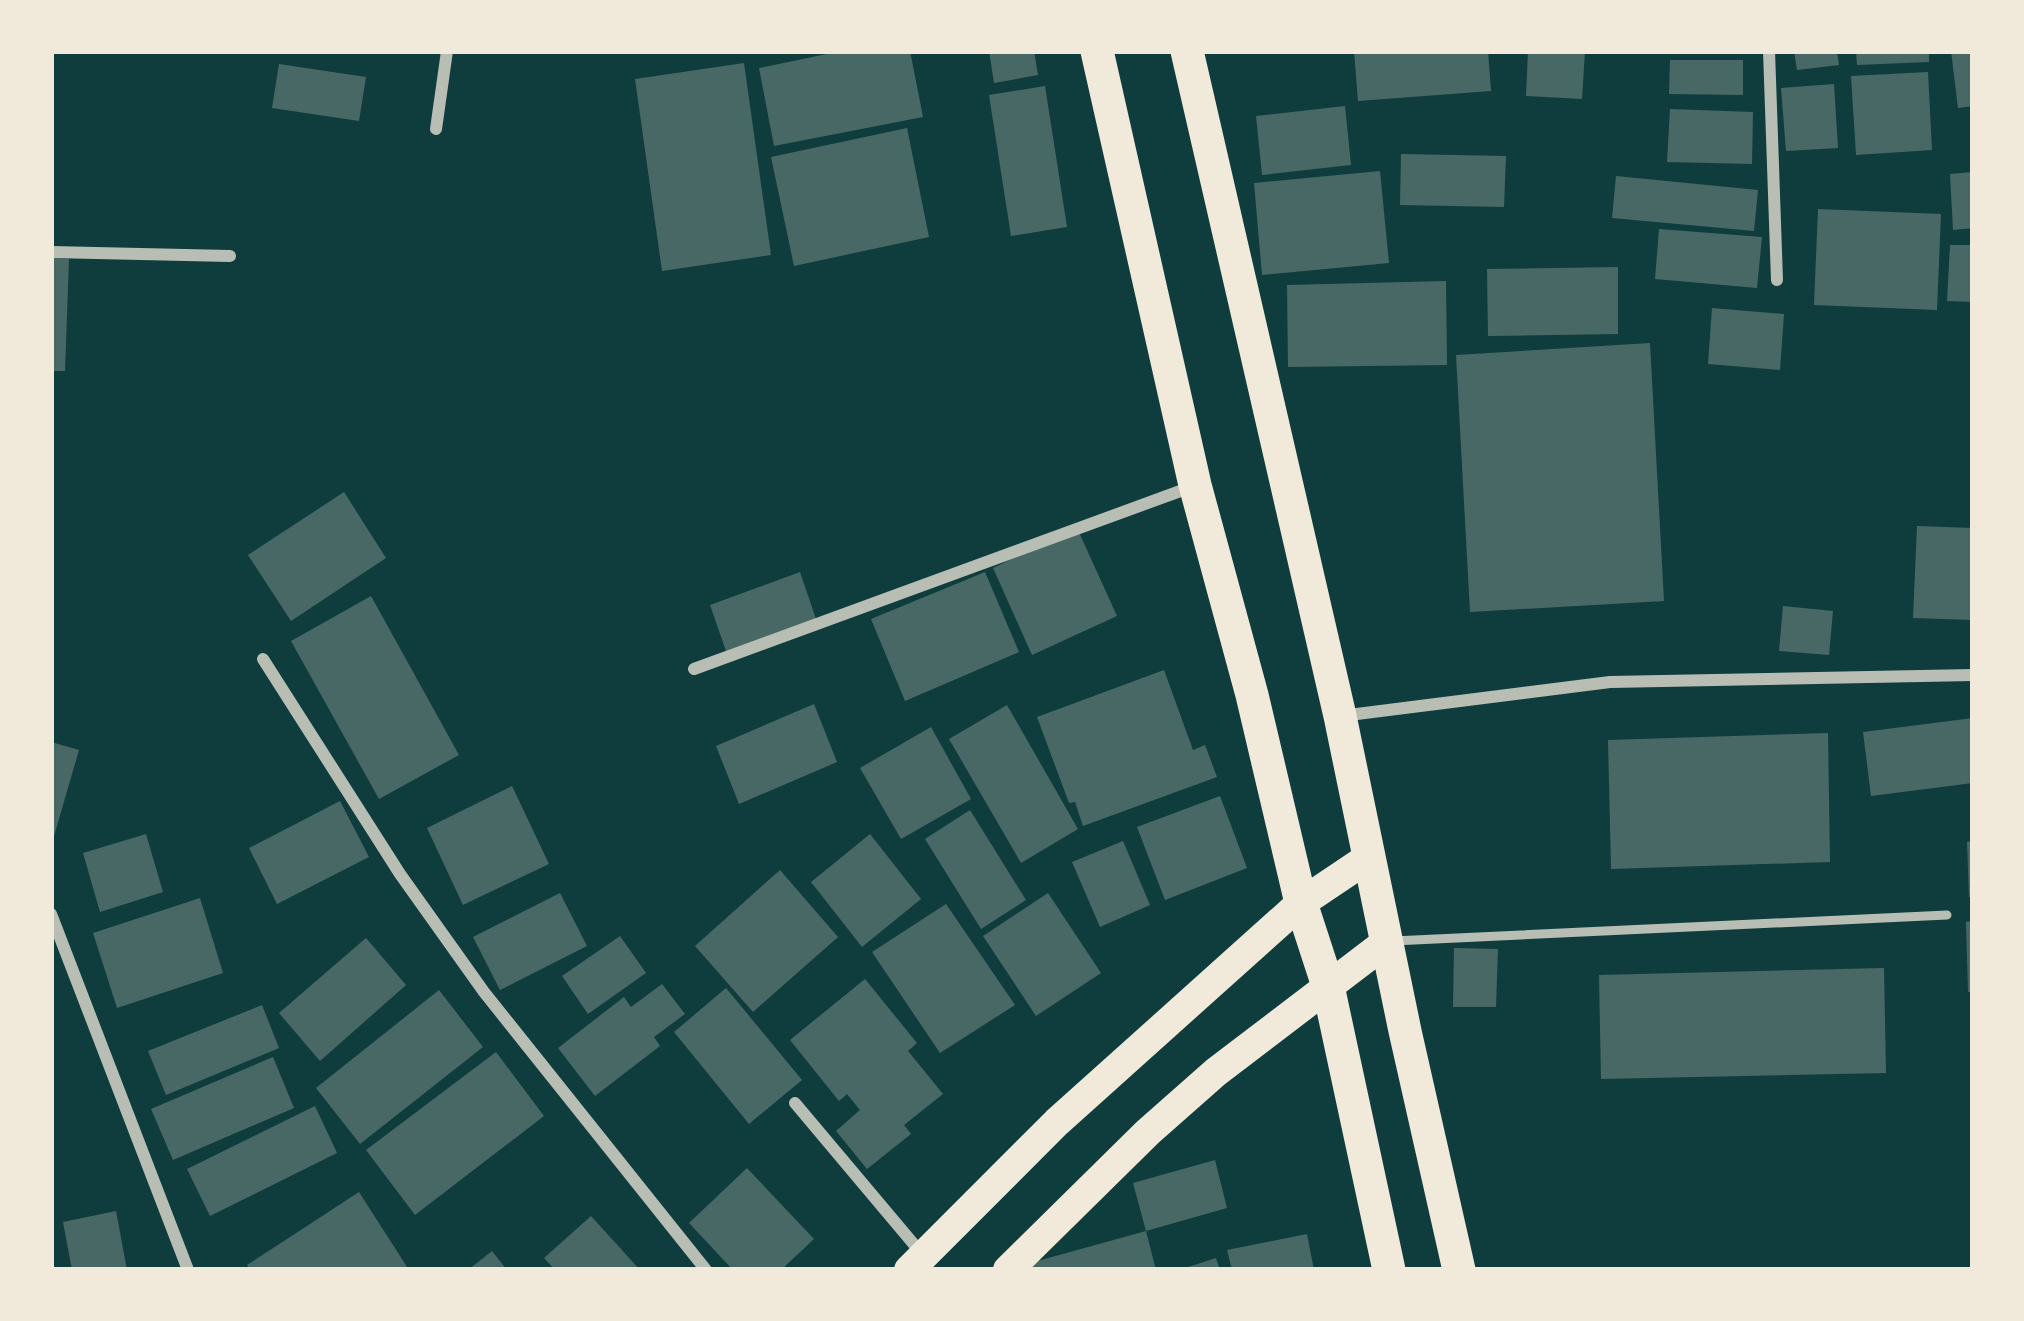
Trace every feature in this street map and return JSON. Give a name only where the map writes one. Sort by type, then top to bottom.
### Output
[{"type":"highway","points":[[1097,51],[1195,485],[1252,694],[1301,903],[1328,986],[1389,1270]]},
{"type":"highway","points":[[1187,51],[1340,716],[1459,1270]]},
{"type":"main road","points":[[916,1262],[1057,1122],[1301,903],[1368,858]]},
{"type":"main road","points":[[1008,1270],[1216,1072],[1388,941]]},
{"type":"street","points":[[436,129],[447,51]]},
{"type":"street","points":[[1769,51],[1777,280]]},
{"type":"street","points":[[51,253],[230,256]]},
{"type":"street","points":[[694,669],[1195,485]]},
{"type":"street","points":[[262,659],[400,874],[484,992],[706,1270]]},
{"type":"street","points":[[1340,716],[1610,682],[1973,675]]},
{"type":"street","points":[[51,914],[188,1270]]},
{"type":"street","points":[[795,1103],[916,1262]]},
{"type":"lane","points":[[1388,941],[1947,915]]},
{"type":"building","points":[[841,51],[910,51],[923,117],[774,146],[759,68]]},
{"type":"building","points":[[989,51],[1034,51],[1038,75],[994,83]]},
{"type":"building","points":[[1354,51],[1488,51],[1491,91],[1358,101]]},
{"type":"building","points":[[1528,51],[1585,51],[1582,99],[1526,96]]},
{"type":"building","points":[[1794,51],[1837,51],[1839,65],[1797,70]]},
{"type":"building","points":[[1856,51],[1929,51],[1929,62],[1857,65]]},
{"type":"building","points":[[1951,51],[1973,51],[1973,106],[1958,108]]},
{"type":"building","points":[[1670,60],[1743,60],[1743,95],[1669,94]]},
{"type":"building","points":[[744,63],[771,255],[662,271],[635,79]]},
{"type":"building","points":[[279,64],[366,77],[359,121],[272,108]]},
{"type":"building","points":[[1928,72],[1932,150],[1856,155],[1851,76]]},
{"type":"building","points":[[1834,84],[1838,148],[1786,151],[1781,88]]},
{"type":"building","points":[[1045,86],[1067,227],[1011,236],[989,95]]},
{"type":"building","points":[[1345,106],[1351,165],[1262,175],[1256,116]]},
{"type":"building","points":[[1670,109],[1753,112],[1752,164],[1667,162]]},
{"type":"building","points":[[907,128],[929,237],[794,266],[771,157]]},
{"type":"building","points":[[1401,154],[1506,156],[1504,207],[1400,205]]},
{"type":"building","points":[[1380,171],[1389,263],[1262,275],[1254,183]]},
{"type":"building","points":[[1973,172],[1973,228],[1953,230],[1950,174]]},
{"type":"building","points":[[1616,176],[1758,190],[1754,231],[1612,218]]},
{"type":"building","points":[[1818,209],[1941,214],[1937,310],[1814,305]]},
{"type":"building","points":[[1659,229],[1762,237],[1757,288],[1655,279]]},
{"type":"building","points":[[1950,245],[1973,245],[1973,302],[1947,301]]},
{"type":"building","points":[[51,258],[69,259],[65,371],[51,371]]},
{"type":"building","points":[[1618,267],[1618,334],[1488,336],[1487,269]]},
{"type":"building","points":[[1446,281],[1447,365],[1288,367],[1287,285]]},
{"type":"building","points":[[1712,308],[1784,314],[1780,370],[1708,364]]},
{"type":"building","points":[[1650,343],[1664,601],[1470,612],[1456,355]]},
{"type":"building","points":[[344,492],[386,558],[291,621],[248,555]]},
{"type":"building","points":[[1917,526],[1973,528],[1973,620],[1913,618]]},
{"type":"building","points":[[1077,528],[1117,616],[1032,655],[993,568]]},
{"type":"building","points":[[800,572],[816,619],[726,651],[710,605]]},
{"type":"building","points":[[985,572],[1019,652],[905,701],[871,619]]},
{"type":"building","points":[[371,596],[459,755],[379,799],[291,641]]},
{"type":"building","points":[[1783,606],[1833,611],[1829,655],[1779,651]]},
{"type":"building","points":[[1164,670],[1193,750],[1205,745],[1217,777],[1083,826],[1075,802],[1069,803],[1037,717]]},
{"type":"building","points":[[814,704],[837,762],[739,804],[716,746]]},
{"type":"building","points":[[1007,705],[1078,829],[1021,863],[949,739]]},
{"type":"building","points":[[1973,718],[1973,783],[1871,796],[1863,732]]},
{"type":"building","points":[[931,727],[971,799],[901,839],[860,768]]},
{"type":"building","points":[[1828,733],[1830,862],[1611,869],[1608,740]]},
{"type":"building","points":[[51,742],[79,750],[52,843],[51,842]]},
{"type":"building","points":[[512,786],[549,864],[463,905],[427,828]]},
{"type":"building","points":[[1220,796],[1247,868],[1165,900],[1137,827]]},
{"type":"building","points":[[340,801],[369,857],[277,904],[249,848]]},
{"type":"building","points":[[970,810],[1026,900],[981,929],[925,839]]},
{"type":"building","points":[[146,834],[163,892],[100,912],[83,853]]},
{"type":"building","points":[[870,834],[921,899],[862,947],[811,882]]},
{"type":"building","points":[[1123,841],[1150,905],[1100,927],[1072,862]]},
{"type":"building","points":[[1973,841],[1973,897],[1969,897],[1967,842]]},
{"type":"building","points":[[780,870],[838,937],[753,1012],[695,946]]},
{"type":"building","points":[[560,893],[587,946],[500,990],[473,937]]},
{"type":"building","points":[[1048,893],[1101,973],[1036,1016],[983,936]]},
{"type":"building","points":[[200,898],[223,973],[117,1008],[93,933]]},
{"type":"building","points":[[946,904],[1015,1005],[940,1053],[872,952]]},
{"type":"building","points":[[1973,921],[1973,992],[1968,992],[1966,922]]},
{"type":"building","points":[[620,936],[646,973],[588,1014],[562,976]]},
{"type":"building","points":[[366,938],[406,985],[320,1061],[279,1013]]},
{"type":"building","points":[[1454,948],[1498,949],[1496,1007],[1453,1007]]},
{"type":"building","points":[[1884,968],[1886,1073],[1601,1079],[1599,975]]},
{"type":"building","points":[[865,979],[917,1043],[908,1051],[943,1094],[904,1125],[911,1134],[867,1169],[836,1131],[860,1110],[847,1094],[839,1101],[790,1040]]},
{"type":"building","points":[[662,984],[685,1014],[654,1037],[660,1046],[595,1096],[558,1048],[624,997],[631,1007]]},
{"type":"building","points":[[726,988],[802,1080],[749,1124],[674,1032]]},
{"type":"building","points":[[439,990],[483,1047],[360,1144],[316,1088]]},
{"type":"building","points":[[262,1005],[279,1048],[166,1095],[148,1051]]},
{"type":"building","points":[[496,1052],[544,1116],[415,1215],[366,1150]]},
{"type":"building","points":[[273,1057],[294,1108],[173,1160],[151,1109]]},
{"type":"building","points":[[315,1106],[337,1153],[210,1216],[187,1169]]},
{"type":"building","points":[[1215,1160],[1227,1208],[1146,1231],[1133,1183]]},
{"type":"building","points":[[747,1168],[814,1239],[781,1270],[733,1270],[689,1223]]},
{"type":"building","points":[[359,1192],[409,1270],[250,1270],[247,1265]]},
{"type":"building","points":[[116,1211],[127,1270],[72,1270],[63,1222]]},
{"type":"building","points":[[591,1216],[640,1270],[555,1270],[544,1258]]},
{"type":"building","points":[[1146,1231],[1156,1270],[1024,1270],[1023,1265]]},
{"type":"building","points":[[1307,1234],[1314,1270],[1232,1270],[1227,1250]]},
{"type":"building","points":[[492,1251],[507,1270],[468,1270]]},
{"type":"building","points":[[1216,1258],[1220,1270],[1182,1270],[1182,1269]]}]
